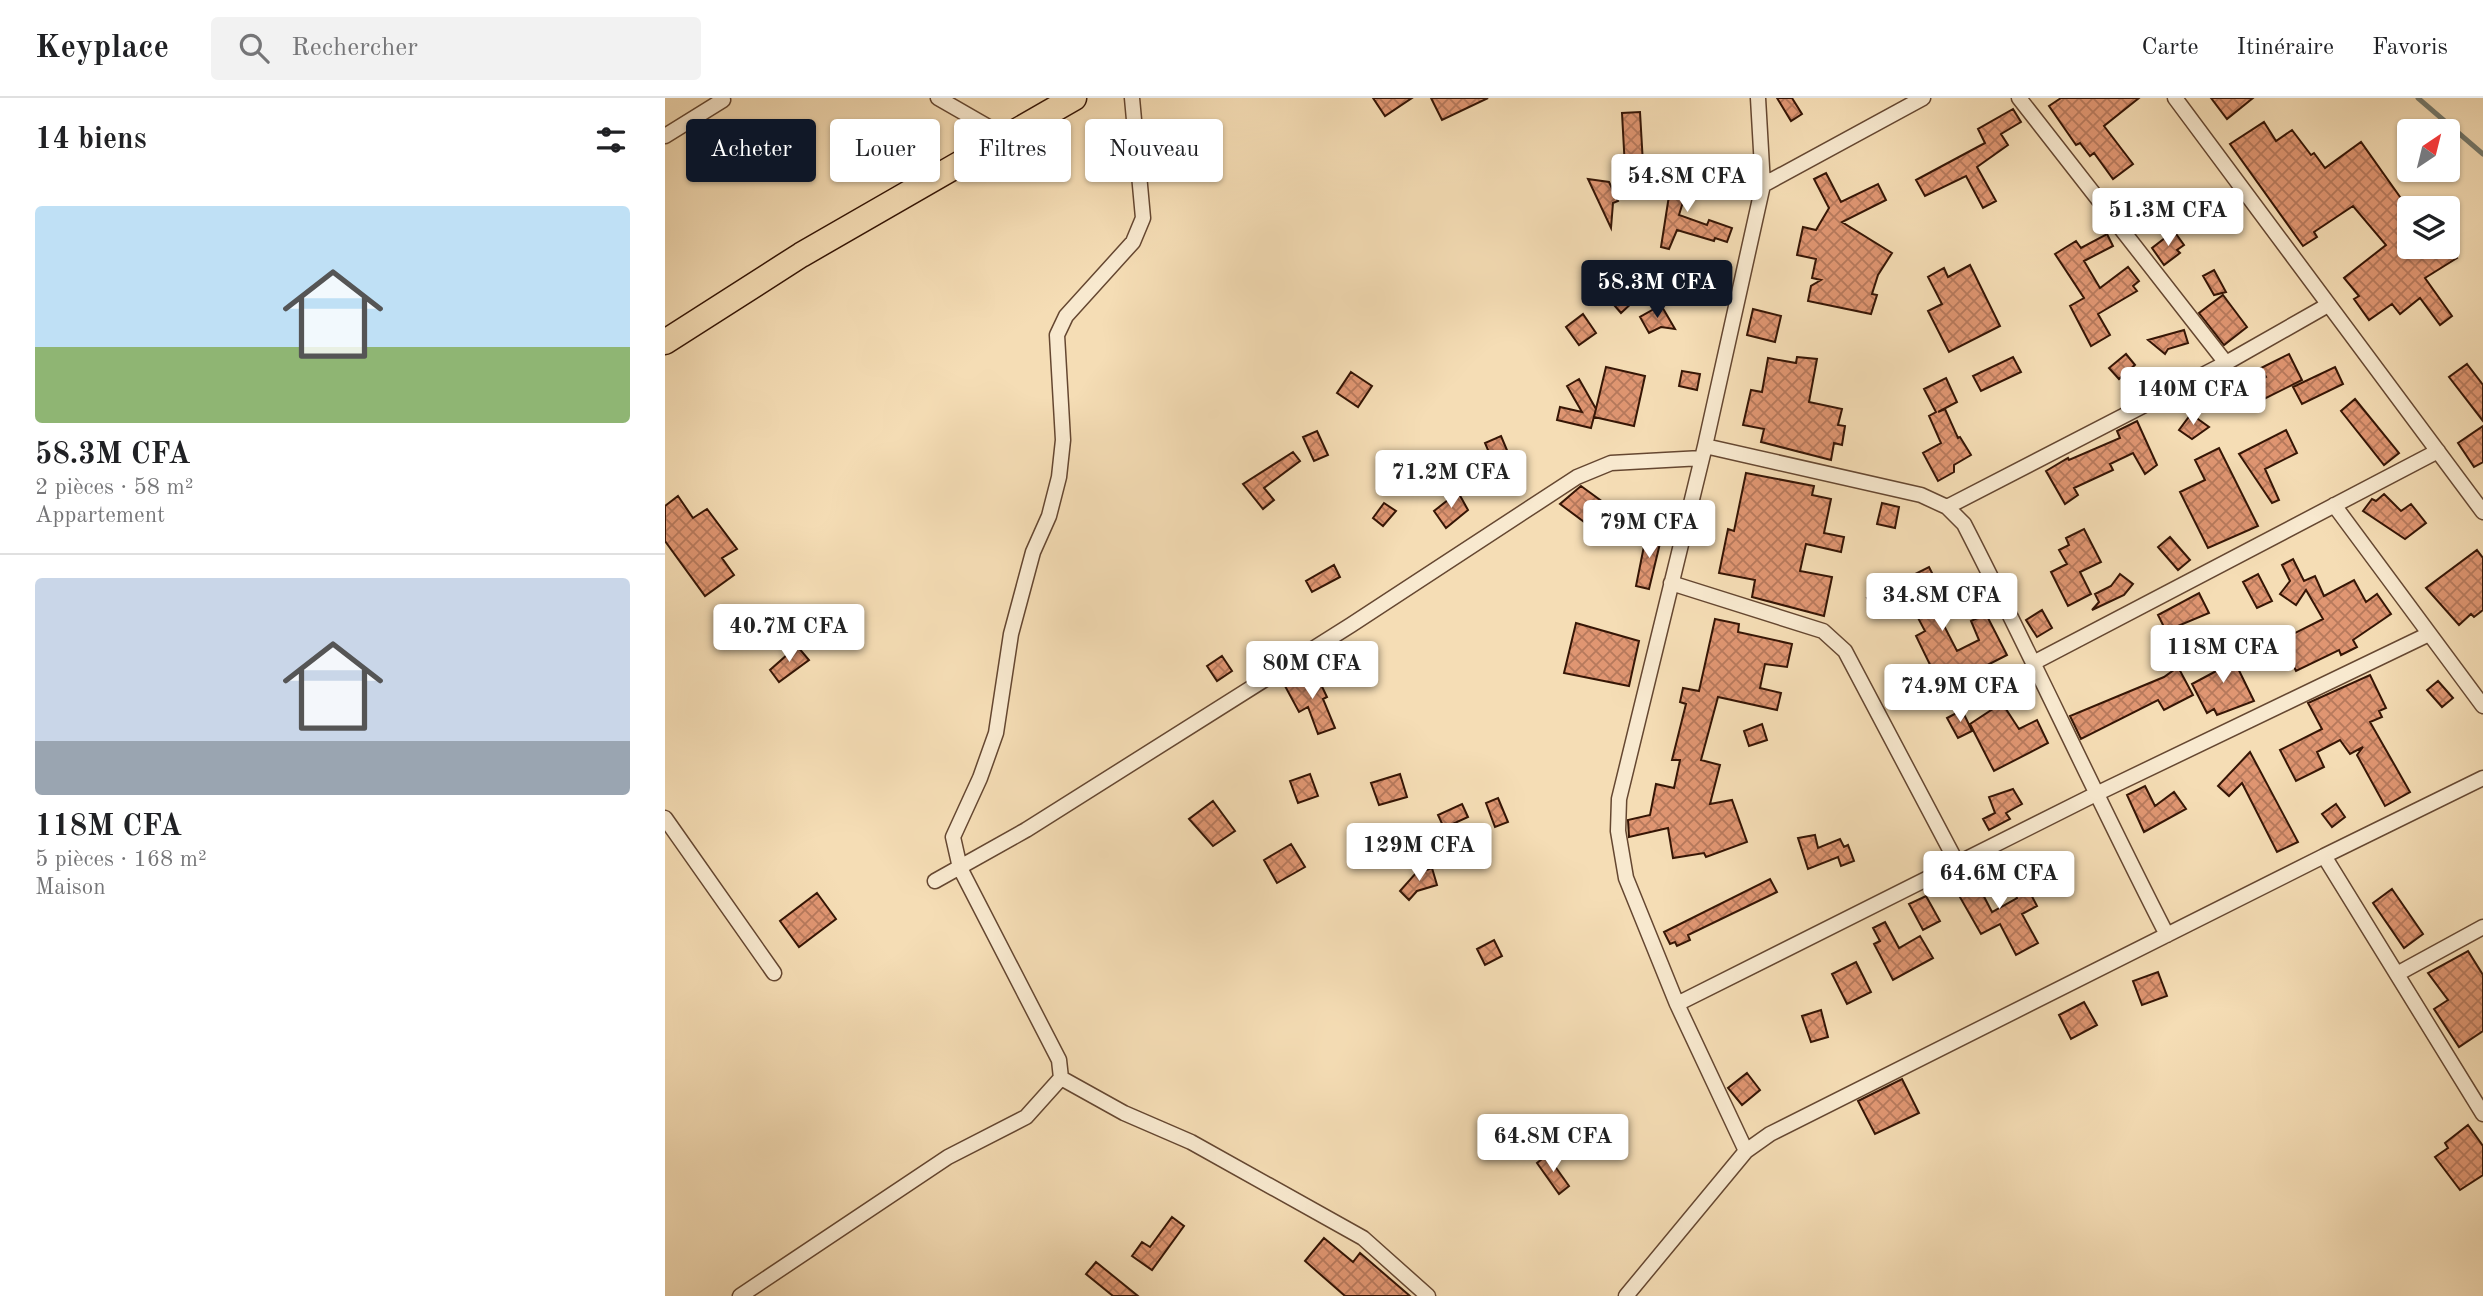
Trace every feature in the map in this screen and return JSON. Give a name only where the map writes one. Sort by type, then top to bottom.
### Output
[{"type":"highway","points":[[1037,119],[1074,98]]},
{"type":"highway","points":[[665,342],[801,255],[954,167]]},
{"type":"street","points":[[938,98],[975,119]]},
{"type":"street","points":[[740,1296],[949,1157],[1026,1117],[1061,1078],[1059,1060],[960,867],[953,837],[980,778],[996,733],[1011,634],[1033,552],[1049,516],[1059,477],[1063,440],[1057,335],[1066,316],[1133,242],[1143,218],[1132,98]]},
{"type":"street","points":[[1746,1151],[1677,1004],[1626,878],[1618,831],[1619,799],[1704,452],[1763,185],[1758,98]]},
{"type":"street","points":[[1763,185],[1923,98]]},
{"type":"street","points":[[2019,98],[2226,363]]},
{"type":"street","points":[[2175,98],[2483,512]]},
{"type":"street","points":[[665,136],[727,99]]},
{"type":"street","points":[[1947,506],[2226,363],[2328,305]]},
{"type":"street","points":[[2035,662],[2438,451]]},
{"type":"street","points":[[935,881],[1026,830],[1351,625],[1577,477],[1611,463],[1704,452],[1921,495],[1947,506],[1964,524],[2035,662],[2094,795],[2167,935]]},
{"type":"street","points":[[2334,505],[2483,706]]},
{"type":"street","points":[[1671,583],[1823,631],[1836,640],[1845,651],[1957,863]]},
{"type":"street","points":[[1677,1004],[2094,795],[2429,634]]},
{"type":"street","points":[[1626,1296],[1746,1151],[1770,1134],[2483,778]]},
{"type":"street","points":[[665,818],[774,973]]},
{"type":"street","points":[[2324,856],[2481,1106]]},
{"type":"street","points":[[2397,974],[2483,928]]},
{"type":"street","points":[[1061,1078],[1124,1113],[1191,1142],[1363,1238],[1428,1296]]},
{"type":"building","points":[[1373,98],[1412,98],[1385,116]]},
{"type":"building","points":[[1431,98],[1488,98],[1442,120]]},
{"type":"building","points":[[1777,98],[1792,98],[1802,114],[1791,121]]},
{"type":"building","points":[[2061,98],[2139,98],[2104,126],[2133,164],[2113,179],[2094,153],[2090,156],[2080,143],[2076,145],[2049,106]]},
{"type":"building","points":[[2211,98],[2253,98],[2227,119]]},
{"type":"building","points":[[2013,109],[2021,122],[2001,134],[2008,145],[1977,167],[1996,201],[1983,208],[1966,176],[1925,196],[1916,180],[1985,143],[1978,129]]},
{"type":"building","points":[[1640,112],[1643,164],[1625,168],[1622,113]]},
{"type":"building","points":[[2264,122],[2276,141],[2292,130],[2325,168],[2361,142],[2399,196],[2397,196],[2397,259],[2455,259],[2425,278],[2452,316],[2440,325],[2420,298],[2400,314],[2392,304],[2369,320],[2354,299],[2359,296],[2344,278],[2386,245],[2353,206],[2314,232],[2317,237],[2303,246],[2230,144]]},
{"type":"building","points":[[1673,170],[1694,173],[1692,190],[1687,189],[1679,215],[1707,225],[1709,220],[1732,228],[1727,242],[1677,230],[1669,249],[1661,247]]},
{"type":"building","points":[[1826,173],[1841,202],[1878,184],[1886,200],[1842,222],[1892,253],[1878,275],[1872,294],[1877,295],[1871,314],[1808,301],[1811,286],[1821,280],[1812,278],[1816,259],[1797,255],[1803,227],[1816,230],[1829,208],[1814,179]]},
{"type":"building","points":[[1588,179],[1609,182],[1618,201],[1613,203],[1611,228]]},
{"type":"building","points":[[2174,231],[2184,245],[2177,250],[2180,253],[2164,265],[2152,248]]},
{"type":"building","points":[[2107,234],[2113,246],[2084,261],[2100,288],[2128,267],[2139,281],[2133,286],[2137,291],[2098,314],[2110,335],[2091,346],[2070,306],[2084,298],[2055,254],[2076,241],[2081,248]]},
{"type":"building","points":[[1970,265],[2000,326],[1949,352],[1928,311],[1942,304],[1928,277],[1944,268],[1948,277]]},
{"type":"building","points":[[2214,270],[2226,292],[2214,295],[2203,276]]},
{"type":"building","points":[[1621,287],[1634,301],[1621,313],[1608,298]]},
{"type":"building","points":[[2223,295],[2247,327],[2224,345],[2199,313]]},
{"type":"building","points":[[1661,305],[1675,329],[1661,327],[1649,333],[1640,317]]},
{"type":"building","points":[[1753,309],[1781,316],[1775,342],[1747,335]]},
{"type":"building","points":[[1583,314],[1596,333],[1579,345],[1566,327]]},
{"type":"building","points":[[2184,330],[2188,343],[2168,349],[2165,354],[2148,340]]},
{"type":"building","points":[[2126,354],[2135,365],[2119,379],[2109,368]]},
{"type":"building","points":[[2289,354],[2302,380],[2256,403],[2247,389],[2266,377],[2261,368]]},
{"type":"building","points":[[1797,357],[1817,359],[1809,402],[1842,409],[1838,425],[1845,426],[1842,445],[1834,443],[1831,460],[1761,442],[1764,429],[1743,425],[1751,390],[1762,392],[1768,358],[1796,363]]},
{"type":"building","points":[[2013,357],[2021,372],[1981,391],[1973,376]]},
{"type":"building","points":[[2467,364],[2483,385],[2483,421],[2449,377]]},
{"type":"building","points":[[1606,367],[1645,376],[1634,426],[1594,417]]},
{"type":"building","points":[[2335,367],[2343,384],[2302,404],[2293,387]]},
{"type":"building","points":[[1682,371],[1700,374],[1697,390],[1679,386]]},
{"type":"building","points":[[1351,372],[1372,386],[1358,407],[1337,393]]},
{"type":"building","points":[[2226,374],[2240,399],[2224,408],[2210,382]]},
{"type":"building","points":[[1946,378],[1957,402],[1938,412],[1945,409],[1958,438],[1960,437],[1971,455],[1954,465],[1954,472],[1938,481],[1923,453],[1941,443],[1929,416],[1936,412],[1924,389]]},
{"type":"building","points":[[1579,379],[1596,409],[1591,428],[1557,420],[1560,407],[1582,412],[1567,386]]},
{"type":"building","points":[[2355,399],[2399,453],[2384,465],[2341,411]]},
{"type":"building","points":[[2191,414],[2209,427],[2192,439],[2179,430]]},
{"type":"building","points":[[2137,421],[2157,465],[2145,474],[2133,453],[2110,464],[2113,470],[2074,488],[2078,495],[2065,504],[2046,471],[2068,458],[2069,460],[2120,438],[2117,431]]},
{"type":"building","points":[[2483,426],[2483,462],[2474,467],[2458,443]]},
{"type":"building","points":[[2286,430],[2297,453],[2265,469],[2279,500],[2272,503],[2239,454]]},
{"type":"building","points":[[1317,431],[1328,455],[1314,461],[1303,437]]},
{"type":"building","points":[[1501,436],[1509,455],[1493,462],[1485,443]]},
{"type":"building","points":[[2219,448],[2258,526],[2208,548],[2180,492],[2205,480],[2195,460]]},
{"type":"building","points":[[1293,452],[1300,461],[1264,488],[1274,500],[1263,509],[1243,484]]},
{"type":"building","points":[[1746,473],[1814,486],[1812,495],[1831,499],[1824,533],[1844,537],[1841,552],[1806,544],[1800,571],[1832,577],[1824,616],[1752,597],[1755,580],[1719,573],[1728,529],[1734,531]]},
{"type":"building","points":[[1581,486],[1607,505],[1591,527],[1560,504]]},
{"type":"building","points":[[1458,492],[1468,510],[1446,528],[1434,511]]},
{"type":"building","points":[[2384,494],[2401,511],[2411,504],[2426,523],[2405,539],[2363,511],[2372,499],[2376,501]]},
{"type":"building","points":[[678,496],[693,518],[707,509],[737,549],[722,558],[734,575],[705,596],[665,541],[665,506]]},
{"type":"building","points":[[1384,503],[1396,511],[1383,526],[1373,518]]},
{"type":"building","points":[[1882,503],[1899,507],[1895,528],[1877,524]]},
{"type":"building","points":[[2084,529],[2101,562],[2080,572],[2091,594],[2068,606],[2051,572],[2067,564],[2059,550],[2069,545],[2066,538]]},
{"type":"building","points":[[1647,531],[1662,535],[1649,589],[1636,586]]},
{"type":"building","points":[[2170,537],[2190,560],[2178,570],[2158,547]]},
{"type":"building","points":[[2477,550],[2483,558],[2483,610],[2474,617],[2471,614],[2459,625],[2426,588]]},
{"type":"building","points":[[2293,559],[2304,581],[2315,576],[2324,596],[2354,580],[2366,602],[2377,594],[2391,614],[2353,640],[2357,647],[2341,655],[2339,650],[2296,671],[2281,640],[2323,619],[2306,590],[2296,605],[2280,594],[2290,581],[2282,565]]},
{"type":"building","points":[[1334,565],[1340,577],[1312,592],[1306,581]]},
{"type":"building","points":[[1929,567],[1936,581],[1924,587],[1957,651],[1979,640],[1971,621],[1986,614],[2007,655],[1931,694],[1925,682],[1936,677],[1916,636],[1925,631],[1907,597],[1875,613],[1867,598]]},
{"type":"building","points":[[2120,574],[2133,584],[2124,595],[2092,610],[2099,602],[2095,594],[2111,586]]},
{"type":"building","points":[[2258,574],[2272,601],[2257,608],[2243,582]]},
{"type":"building","points":[[2199,593],[2209,613],[2166,631],[2158,615]]},
{"type":"building","points":[[2042,610],[2052,628],[2037,637],[2026,620]]},
{"type":"building","points":[[1715,619],[1739,624],[1738,632],[1792,644],[1787,667],[1765,664],[1760,688],[1781,693],[1777,710],[1718,697],[1701,760],[1720,765],[1710,804],[1732,800],[1747,842],[1706,857],[1704,853],[1673,858],[1668,828],[1629,837],[1628,820],[1650,815],[1656,784],[1674,788],[1680,760],[1672,760],[1686,704],[1680,702],[1683,688],[1699,691]]},
{"type":"building","points":[[1576,623],[1639,641],[1629,686],[1564,673]]},
{"type":"building","points":[[2226,644],[2254,701],[2217,715],[2214,709],[2207,713],[2192,684],[2220,669],[2211,652]]},
{"type":"building","points":[[797,646],[809,660],[779,682],[770,670]]},
{"type":"building","points":[[1222,656],[1232,671],[1217,681],[1207,666]]},
{"type":"building","points":[[2178,667],[2193,695],[2164,710],[2158,700],[2081,739],[2070,716],[2164,677]]},
{"type":"building","points":[[1315,672],[1327,697],[1323,699],[1335,728],[1318,734],[1308,707],[1299,712],[1285,686]]},
{"type":"building","points":[[2370,675],[2386,708],[2379,711],[2382,717],[2370,722],[2410,792],[2385,806],[2357,755],[2363,747],[2350,754],[2340,740],[2317,752],[2324,767],[2296,781],[2280,750],[2322,729],[2308,703]]},
{"type":"building","points":[[2438,681],[2453,698],[2442,707],[2427,690]]},
{"type":"building","points":[[2002,703],[2019,729],[2037,720],[2048,743],[1994,771],[1970,724]]},
{"type":"building","points":[[1962,710],[1972,731],[1958,738],[1947,718]]},
{"type":"building","points":[[1762,724],[1767,740],[1749,746],[1744,731]]},
{"type":"building","points":[[2250,752],[2298,842],[2277,852],[2242,783],[2229,796],[2218,786]]},
{"type":"building","points":[[1310,774],[1318,796],[1298,803],[1290,781]]},
{"type":"building","points":[[1400,774],[1407,797],[1379,805],[1371,783]]},
{"type":"building","points":[[2145,786],[2155,806],[2174,792],[2186,809],[2144,832],[2127,795]]},
{"type":"building","points":[[2013,789],[2022,804],[2006,813],[2010,819],[1989,830],[1983,819],[1995,813],[1989,797]]},
{"type":"building","points":[[1498,798],[1508,822],[1495,827],[1486,803]]},
{"type":"building","points":[[1213,801],[1235,831],[1213,846],[1189,819]]},
{"type":"building","points":[[1462,804],[1468,817],[1444,828],[1438,815]]},
{"type":"building","points":[[2336,804],[2345,817],[2332,827],[2322,814]]},
{"type":"building","points":[[1815,835],[1818,848],[1840,839],[1844,847],[1848,845],[1854,861],[1841,866],[1838,857],[1808,869],[1798,838]]},
{"type":"building","points":[[1291,844],[1305,867],[1277,883],[1264,860]]},
{"type":"building","points":[[1432,868],[1437,885],[1417,891],[1409,900],[1400,891],[1415,874]]},
{"type":"building","points":[[1984,868],[1990,879],[1978,885],[1992,912],[2017,898],[2012,888],[2024,881],[2037,906],[2022,914],[2038,943],[2016,955],[2000,924],[1981,934],[1953,885]]},
{"type":"building","points":[[1770,879],[1777,892],[1688,935],[1690,940],[1677,946],[1675,942],[1670,944],[1664,932]]},
{"type":"building","points":[[2392,889],[2423,934],[2404,948],[2373,903]]},
{"type":"building","points":[[817,893],[836,919],[799,947],[780,921]]},
{"type":"building","points":[[1926,896],[1940,921],[1923,930],[1909,904]]},
{"type":"building","points":[[1885,922],[1899,948],[1920,936],[1933,958],[1893,980],[1874,944],[1880,941],[1873,928]]},
{"type":"building","points":[[1494,940],[1502,956],[1485,965],[1477,949]]},
{"type":"building","points":[[2468,951],[2483,975],[2483,1031],[2459,1047],[2434,1009],[2448,1000],[2428,973]]},
{"type":"building","points":[[1856,962],[1871,992],[1847,1004],[1832,974]]},
{"type":"building","points":[[2158,972],[2167,996],[2142,1005],[2133,981]]},
{"type":"building","points":[[2084,1002],[2097,1025],[2071,1039],[2059,1015]]},
{"type":"building","points":[[1821,1010],[1828,1037],[1811,1042],[1802,1016]]},
{"type":"building","points":[[1747,1073],[1760,1090],[1742,1105],[1728,1088]]},
{"type":"building","points":[[1902,1079],[1919,1113],[1875,1134],[1858,1101]]},
{"type":"building","points":[[2468,1125],[2483,1146],[2483,1175],[2460,1190],[2435,1157],[2448,1148],[2445,1143]]},
{"type":"building","points":[[1547,1155],[1569,1186],[1559,1194],[1537,1163]]},
{"type":"building","points":[[1172,1217],[1184,1226],[1152,1270],[1132,1256],[1142,1242],[1150,1247]]},
{"type":"building","points":[[1324,1238],[1353,1262],[1360,1253],[1410,1296],[1345,1296],[1305,1261]]},
{"type":"building","points":[[1096,1262],[1138,1296],[1113,1296],[1086,1274]]},
{"type":"waterway","points":[[2418,98],[2483,154]]}]
